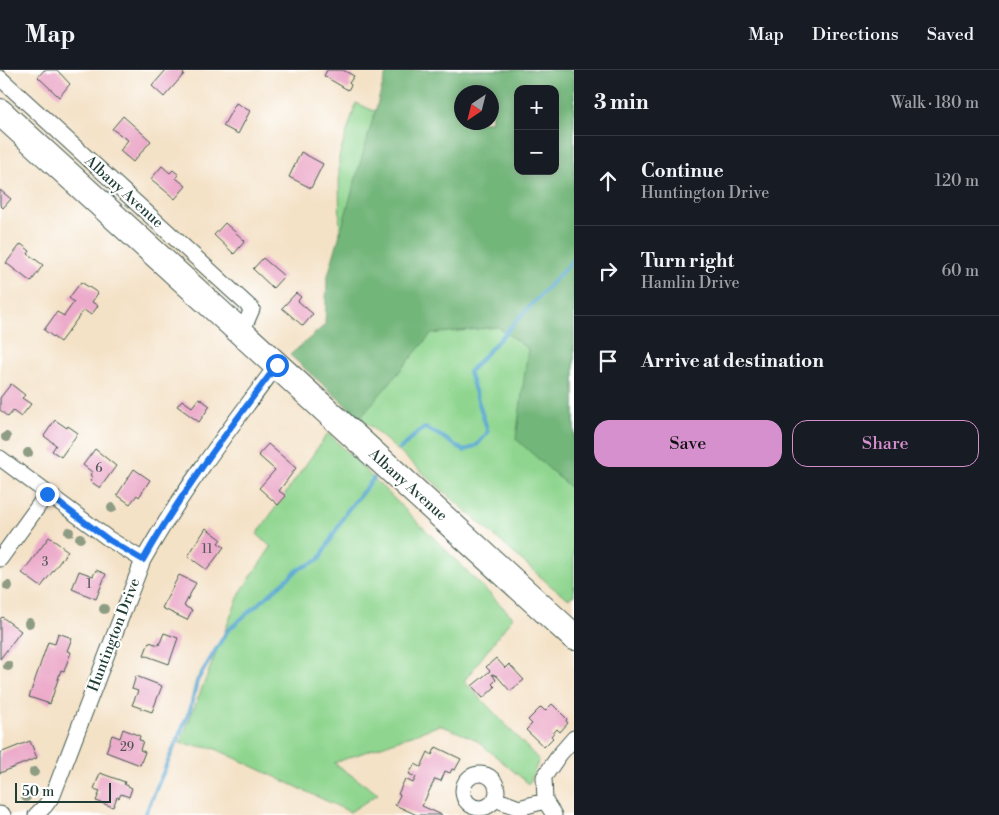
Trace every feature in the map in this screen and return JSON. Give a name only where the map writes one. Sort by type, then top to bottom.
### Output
[{"type":"highway","name":"Albany Avenue","points":[[0,112],[574,637]]},
{"type":"street","name":"Albany Avenue","points":[[0,78],[252,309],[242,332]]},
{"type":"street","name":"Huntington Drive","points":[[36,815],[53,794],[143,560],[157,534],[203,467],[277,365]]},
{"type":"street","points":[[0,458],[109,540],[143,560]]},
{"type":"street","points":[[0,559],[47,494]]},
{"type":"street","points":[[554,815],[545,800],[544,777],[574,738]]},
{"type":"street","points":[[495,799],[519,808],[545,800]]},
{"type":"green space","points":[[387,70],[574,70],[574,491],[516,439],[528,349],[498,327],[431,334],[360,418],[290,355],[325,325],[327,279]]},
{"type":"green space","points":[[434,70],[574,70],[574,597],[572,595],[569,599],[552,587],[361,418],[367,410],[341,386],[339,157],[356,103],[397,121]]},
{"type":"green space","points":[[328,433],[513,617],[464,681],[539,760],[529,784],[475,739],[440,725],[334,763],[378,794],[350,812],[216,749],[180,743],[240,593],[271,547],[257,534]]},
{"type":"building","points":[[44,70],[57,70],[70,84],[59,97],[38,77]]},
{"type":"building","points":[[166,70],[180,70],[184,74],[164,97],[152,86]]},
{"type":"building","points":[[327,70],[343,70],[354,76],[349,83],[351,85],[348,90],[324,76]]},
{"type":"building","points":[[236,103],[250,111],[238,134],[223,126]]},
{"type":"building","points":[[123,116],[151,141],[133,162],[120,151],[128,140],[112,129]]},
{"type":"building","points":[[301,152],[323,164],[311,188],[289,177]]},
{"type":"building","points":[[162,166],[170,173],[173,170],[179,175],[176,178],[186,186],[175,199],[151,179]]},
{"type":"building","points":[[0,190],[11,199],[3,208],[0,205]]},
{"type":"building","points":[[225,223],[245,241],[234,254],[214,235]]},
{"type":"building","points":[[21,244],[30,251],[28,254],[43,265],[31,282],[6,263]]},
{"type":"building","points":[[263,258],[284,276],[273,288],[253,269]]},
{"type":"building","points":[[81,282],[98,293],[92,302],[98,306],[91,315],[84,310],[60,342],[44,330],[57,312],[64,316],[74,302],[69,298]]},
{"type":"building","points":[[296,293],[301,297],[298,301],[313,314],[303,326],[282,308]]},
{"type":"building","points":[[11,384],[25,395],[22,398],[31,404],[21,417],[13,411],[8,417],[0,410],[0,398]]},
{"type":"building","points":[[199,398],[210,406],[199,422],[177,406],[182,400],[192,407]]},
{"type":"building","points":[[55,420],[78,433],[61,457],[52,451],[56,445],[44,436]]},
{"type":"building","points":[[268,444],[296,468],[279,491],[286,496],[278,505],[259,488],[275,470],[258,455]]},
{"type":"building","points":[[95,449],[116,466],[100,488],[90,481],[92,472],[83,465]]},
{"type":"building","points":[[134,469],[150,480],[139,497],[137,495],[130,504],[117,495]]},
{"type":"building","points":[[206,528],[221,539],[218,543],[224,547],[207,570],[188,556]]},
{"type":"building","points":[[49,537],[68,551],[41,587],[22,573]]},
{"type":"building","points":[[96,570],[106,574],[96,599],[72,589],[79,571],[93,576]]},
{"type":"building","points":[[179,575],[196,583],[184,606],[192,610],[187,620],[162,608]]},
{"type":"building","points":[[2,617],[21,631],[0,659],[0,619]]},
{"type":"building","points":[[58,633],[72,638],[67,651],[71,652],[64,671],[61,670],[50,704],[29,697],[48,642],[55,644]]},
{"type":"building","points":[[164,633],[178,638],[169,664],[144,655],[149,642],[159,645]]},
{"type":"building","points":[[496,658],[505,668],[509,664],[524,680],[510,691],[497,676],[492,674],[496,680],[492,684],[495,687],[483,698],[472,686],[490,671],[486,667]]},
{"type":"building","points":[[136,676],[162,686],[152,712],[132,705],[138,691],[132,689]]},
{"type":"building","points":[[552,704],[567,719],[568,723],[560,732],[557,729],[551,736],[553,738],[544,747],[526,730],[532,724],[528,720],[541,707],[545,711]]},
{"type":"building","points":[[123,729],[140,736],[139,740],[143,741],[140,750],[145,752],[140,765],[106,752],[112,735],[120,738]]},
{"type":"building","points":[[30,741],[37,758],[0,773],[0,753]]},
{"type":"building","points":[[436,747],[461,759],[455,770],[452,769],[450,773],[445,771],[441,781],[435,779],[422,806],[442,815],[417,815],[395,805],[405,779],[413,783],[416,777],[409,774],[415,764],[421,767],[428,752],[432,755]]},
{"type":"building","points":[[100,773],[125,782],[124,784],[132,788],[129,797],[121,794],[119,798],[117,797],[113,807],[96,801],[100,791],[94,789]]},
{"type":"waterway","points":[[400,449],[425,428],[464,451],[477,445],[488,432],[469,372],[574,259]]},
{"type":"waterway","points":[[145,815],[190,710],[197,681],[227,631],[299,569],[319,560],[347,511],[374,478]]},
{"type":"route","points":[[47,494],[109,540],[143,560],[157,534],[203,467],[277,365]]}]
